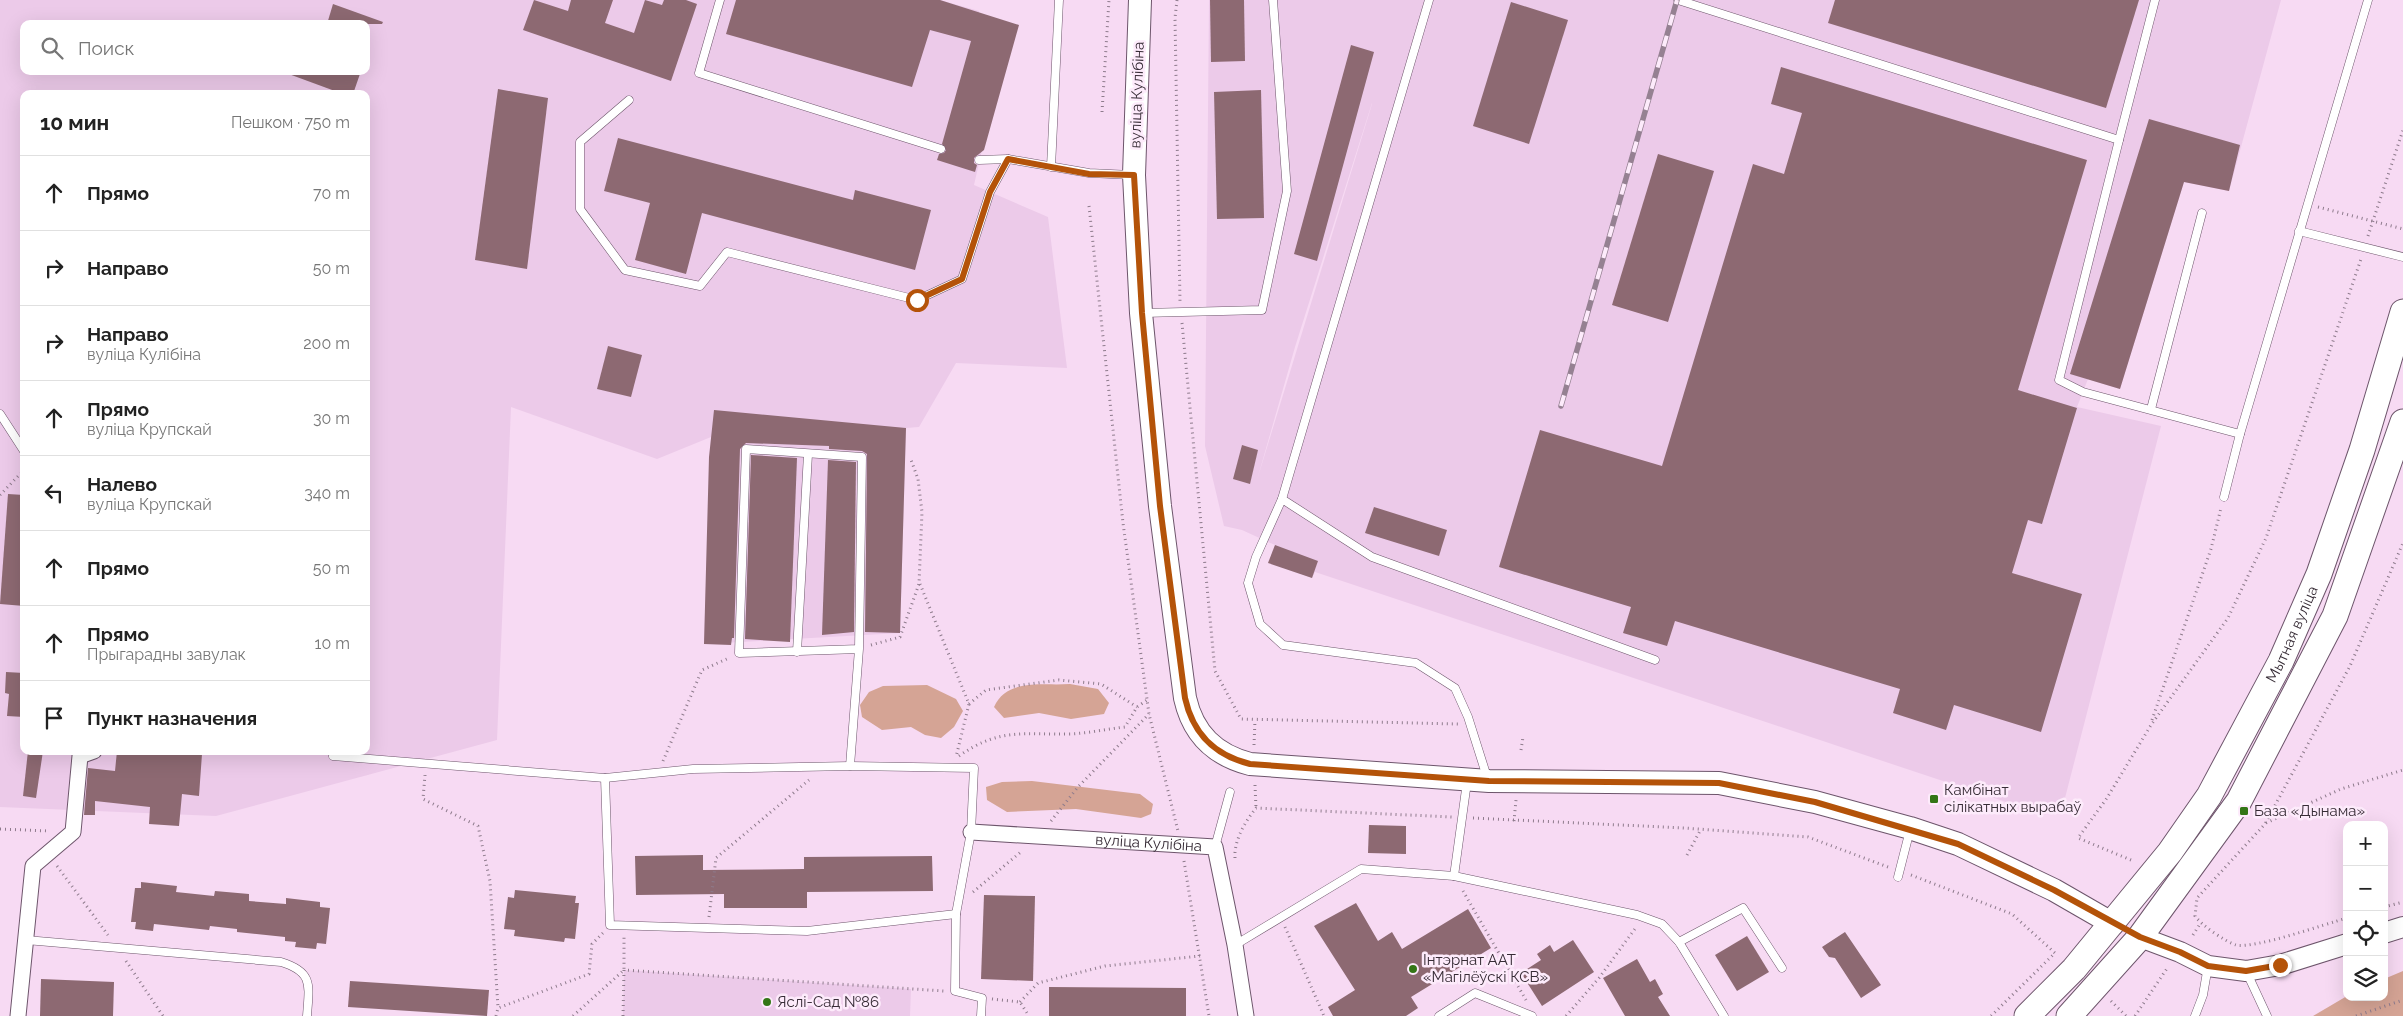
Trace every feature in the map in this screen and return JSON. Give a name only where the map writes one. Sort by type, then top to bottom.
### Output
[{"type":"main road","name":"вуліца Кулібіна","points":[[1140,0],[1134,175],[1142,313],[1160,506],[1185,698],[1188,710],[1207,742],[1229,759],[1250,764],[1478,781],[1719,783],[1815,802],[1910,828],[1958,844],[2047,886],[2113,924]]},
{"type":"main road","name":"Мытная вуліца","points":[[2027,1016],[2074,969],[2113,924],[2170,852],[2209,796],[2282,661],[2325,556],[2362,450],[2403,312]]},
{"type":"main road","name":"Мытная вуліца","points":[[2069,1016],[2140,937],[2239,801],[2335,616],[2403,422]]},
{"type":"main road","points":[[2113,924],[2140,937]]},
{"type":"street","points":[[18,1016],[33,866],[73,832],[80,756],[83,755]]},
{"type":"street","name":"вуліца Кулібіна","points":[[971,832],[1215,847],[1235,945],[1246,1016]]},
{"type":"street","points":[[2388,932],[2403,927]]},
{"type":"street","points":[[2140,937],[2180,952],[2208,966],[2246,971],[2280,965],[2343,945]]},
{"type":"lane","points":[[720,0],[699,73],[940,150]]},
{"type":"lane","points":[[1051,167],[1059,0]]},
{"type":"lane","points":[[1142,313],[1262,310],[1287,191],[1274,0]]},
{"type":"lane","points":[[1429,0],[1282,499],[1256,557],[1248,583],[1260,624],[1283,645],[1416,663],[1455,688],[1470,724],[1478,781],[1460,817],[1454,876]]},
{"type":"lane","points":[[1678,0],[2119,140]]},
{"type":"lane","points":[[2155,0],[2059,380],[2083,392],[2240,434]]},
{"type":"lane","points":[[2224,497],[2240,434],[2368,0]]},
{"type":"lane","points":[[629,100],[580,142],[580,209],[625,270],[700,286],[727,252],[917,300],[962,279],[990,192],[1008,159]]},
{"type":"lane","points":[[979,160],[1008,159],[1089,174],[1134,175]]},
{"type":"lane","points":[[2151,409],[2202,213]]},
{"type":"lane","points":[[2299,231],[2403,258]]},
{"type":"lane","points":[[0,414],[20,445]]},
{"type":"lane","points":[[850,766],[859,649],[862,457],[746,449],[739,653],[859,649]]},
{"type":"lane","points":[[797,652],[808,454]]},
{"type":"lane","points":[[1282,499],[1372,557],[1655,660]]},
{"type":"lane","points":[[333,755],[605,778],[693,769],[825,766],[974,768],[971,832],[956,914],[955,992],[982,998],[981,1016]]},
{"type":"lane","points":[[605,778],[610,925],[807,931],[956,914]]},
{"type":"lane","points":[[1215,847],[1230,792]]},
{"type":"lane","points":[[1899,874],[1910,828]]},
{"type":"lane","points":[[1235,945],[1360,868],[1454,876],[1643,917],[1662,924],[1679,942],[1724,1016]]},
{"type":"lane","points":[[1679,942],[1743,908],[1782,968]]},
{"type":"lane","points":[[26,940],[281,962],[298,967],[305,976],[308,988],[307,1016]]},
{"type":"lane","points":[[2195,1016],[2203,995],[2208,966]]},
{"type":"lane","points":[[2246,971],[2267,1016]]},
{"type":"lane","points":[[1439,1016],[1475,994],[1531,1012]]},
{"type":"path","points":[[1102,112],[1109,0]]},
{"type":"path","points":[[1176,0],[1175,38],[1181,313],[1215,671],[1241,719],[1470,724]]},
{"type":"path","points":[[2131,860],[2078,838],[2107,798],[2151,725],[2228,618],[2266,538],[2365,248],[2372,220],[2403,130]]},
{"type":"path","points":[[2308,204],[2403,229]]},
{"type":"path","points":[[1089,206],[1123,523],[1149,714],[1182,845],[1209,1016]]},
{"type":"path","points":[[859,649],[900,637],[920,584],[922,512],[918,479],[910,457]]},
{"type":"path","points":[[0,495],[20,474]]},
{"type":"path","points":[[2151,725],[2210,549],[2224,497]]},
{"type":"path","points":[[2343,919],[2266,941],[2237,945],[2200,924],[2195,916],[2197,898],[2266,824],[2350,666],[2403,543]]},
{"type":"path","points":[[920,584],[969,704],[956,758],[974,745],[1011,733],[1072,734],[1125,727],[1137,707],[1147,700]]},
{"type":"path","points":[[658,773],[702,670],[739,653]]},
{"type":"path","points":[[969,704],[986,690],[1058,680],[1100,684],[1137,707]]},
{"type":"path","points":[[956,914],[968,896],[1038,837],[1078,787],[1149,714]]},
{"type":"path","points":[[1254,745],[1255,720]]},
{"type":"path","points":[[1521,750],[1522,737]]},
{"type":"path","points":[[426,763],[423,799],[478,826],[490,881],[498,1008],[496,1016]]},
{"type":"path","points":[[708,928],[716,858],[825,766]]},
{"type":"path","points":[[2266,824],[2341,789],[2403,770]]},
{"type":"path","points":[[1236,865],[1234,846],[1249,816],[1256,808],[1255,785]]},
{"type":"path","points":[[1514,821],[1516,797]]},
{"type":"path","points":[[1256,808],[1701,829],[1808,837],[1899,874],[2012,914],[2055,953],[1991,1016]]},
{"type":"path","points":[[0,829],[73,832]]},
{"type":"path","points":[[1687,855],[1701,829]]},
{"type":"path","points":[[1454,876],[1531,1012]]},
{"type":"path","points":[[2388,906],[2403,902]]},
{"type":"path","points":[[1281,917],[1324,1016]]},
{"type":"path","points":[[1566,1016],[1599,978],[1643,917]]},
{"type":"path","points":[[2193,935],[2200,924]]},
{"type":"path","points":[[498,1008],[589,974],[592,944],[610,925]]},
{"type":"path","points":[[623,1016],[624,925]]},
{"type":"path","points":[[1020,1002],[1038,983],[1047,980],[1105,966],[1200,956]]},
{"type":"path","points":[[2135,1016],[2168,967]]},
{"type":"path","points":[[573,1016],[624,970],[955,992]]},
{"type":"path","points":[[982,998],[1020,1002]]},
{"type":"path","points":[[2109,998],[2126,1016]]},
{"type":"path","points":[[2356,1016],[2403,1000]]},
{"type":"path","points":[[1020,1002],[1029,1016]]},
{"type":"shaded area","points":[[0,0],[940,0],[979,11],[982,150],[974,185],[1048,217],[1067,368],[956,363],[919,427],[906,428],[900,633],[704,644],[711,437],[657,459],[511,407],[497,740],[216,816],[0,807]]},
{"type":"shaded area","points":[[1209,0],[2281,0],[2229,191],[2184,182],[2120,389],[2088,379],[2077,407],[2161,426],[2065,798],[2045,815],[1315,572],[1312,578],[1269,562],[1275,545],[1242,530],[1224,526],[1205,446]],"holes":[[[1372,103],[1257,480],[1295,347]]]},
{"type":"shaded area","points":[[1070,684],[1098,689],[1109,703],[1104,714],[1071,719],[1039,713],[1004,718],[994,707],[1007,691],[1016,688],[1026,685]]},
{"type":"shaded area","points":[[927,685],[956,699],[963,711],[954,727],[941,738],[925,735],[911,727],[882,730],[862,717],[860,705],[869,692],[883,686]]},
{"type":"shaded area","points":[[1032,781],[1140,794],[1153,804],[1151,814],[1141,818],[1076,809],[1007,812],[987,800],[986,787],[1002,782]]},
{"type":"shaded area","name":"Яслі-Сад №86","points":[[624,970],[911,989],[910,1016],[623,1016]]},
{"type":"shaded area","points":[[2403,971],[2403,1016],[2313,1016],[2343,998],[2343,1001],[2388,1001],[2388,977]]},
{"type":"building","points":[[534,0],[568,11],[571,0],[613,0],[605,23],[634,33],[645,0],[662,5],[664,0],[686,0],[697,4],[671,81],[523,30]]},
{"type":"building","points":[[736,0],[940,0],[1019,25],[984,150],[974,158],[974,163],[977,165],[975,172],[937,160],[939,154],[944,153],[946,150],[942,144],[971,41],[930,30],[912,87],[726,34]]},
{"type":"building","points":[[1210,0],[1244,0],[1245,61],[1211,62]]},
{"type":"building","points":[[1835,0],[2139,0],[2106,108],[1828,23]]},
{"type":"building","points":[[1511,2],[1568,20],[1529,144],[1473,126]]},
{"type":"building","points":[[333,4],[383,22],[382,24],[370,24],[370,20],[328,20]]},
{"type":"building","points":[[1351,45],[1374,52],[1317,261],[1294,254]]},
{"type":"building","points":[[1781,67],[2087,160],[2018,390],[2077,408],[2042,524],[2028,520],[2012,573],[2082,594],[2041,732],[1954,705],[1946,730],[1893,713],[1900,689],[1675,621],[1667,646],[1623,633],[1631,607],[1499,567],[1540,430],[1662,466],[1753,164],[1784,174],[1802,113],[1771,104]]},
{"type":"building","points":[[291,75],[360,75],[354,90],[332,90]]},
{"type":"building","points":[[498,89],[548,98],[527,269],[475,260]]},
{"type":"building","points":[[1261,90],[1264,218],[1217,219],[1214,92]]},
{"type":"building","points":[[2149,119],[2240,145],[2229,191],[2184,182],[2120,389],[2070,374]]},
{"type":"building","points":[[618,138],[853,200],[855,190],[931,210],[915,270],[702,213],[686,274],[635,260],[650,203],[604,191]]},
{"type":"building","points":[[1658,154],[1714,171],[1668,322],[1612,305]]},
{"type":"building","points":[[608,346],[642,355],[631,397],[597,389]]},
{"type":"building","points":[[714,410],[906,428],[900,633],[865,632],[867,454],[862,451],[829,449],[829,446],[746,443],[740,449],[734,638],[732,638],[731,645],[704,644],[709,457]]},
{"type":"building","points":[[1242,445],[1258,450],[1250,484],[1233,479]]},
{"type":"building","points":[[751,455],[797,458],[790,642],[745,639]]},
{"type":"building","points":[[828,460],[856,462],[854,632],[822,635]]},
{"type":"building","points":[[8,494],[20,495],[20,606],[0,604]]},
{"type":"building","points":[[1374,507],[1447,530],[1439,556],[1365,533]]},
{"type":"building","points":[[1275,545],[1318,561],[1312,578],[1268,563]]},
{"type":"building","points":[[6,672],[20,673],[20,717],[7,716],[9,694],[5,693]]},
{"type":"building","points":[[28,755],[42,755],[36,798],[23,796]]},
{"type":"building","points":[[117,755],[202,755],[199,796],[182,794],[179,826],[149,824],[150,807],[95,801],[95,815],[84,815],[88,768],[115,771]]},
{"type":"building","points":[[1369,825],[1406,826],[1406,854],[1368,853]]},
{"type":"building","points":[[703,855],[703,870],[804,869],[804,857],[932,856],[933,891],[807,892],[807,908],[724,908],[724,894],[636,895],[635,856]]},
{"type":"building","points":[[141,882],[177,886],[176,892],[214,896],[215,891],[249,894],[249,901],[286,904],[286,898],[320,902],[320,907],[330,908],[326,944],[317,943],[316,949],[295,947],[296,942],[285,941],[285,937],[237,932],[237,929],[210,926],[209,930],[154,924],[153,931],[135,929],[136,922],[131,922],[135,888],[141,888]]},
{"type":"building","points":[[515,890],[576,896],[575,903],[579,903],[575,939],[565,938],[564,942],[514,936],[515,930],[504,929],[508,897],[514,898]]},
{"type":"building","points":[[984,895],[1035,896],[1033,981],[981,979]]},
{"type":"building","name":"Інтэрнат ААТ «Магілёўскі КСВ»","points":[[1356,903],[1378,941],[1392,932],[1402,949],[1468,909],[1491,948],[1411,997],[1418,1008],[1406,1016],[1333,1016],[1328,1007],[1355,990],[1314,926]]},
{"type":"building","points":[[1845,932],[1881,985],[1861,998],[1835,958],[1829,957],[1822,947]]},
{"type":"building","points":[[1747,936],[1769,972],[1737,991],[1715,955]]},
{"type":"building","points":[[1573,940],[1594,972],[1542,1006],[1521,973],[1541,960],[1537,954],[1550,945],[1554,952]]},
{"type":"building","points":[[1637,959],[1650,982],[1655,979],[1663,994],[1658,997],[1670,1016],[1625,1016],[1603,978]]},
{"type":"building","points":[[41,979],[114,982],[113,1016],[40,1016]]},
{"type":"building","points":[[350,981],[489,990],[487,1016],[348,1007]]},
{"type":"building","points":[[1049,987],[1186,988],[1186,1016],[1049,1016]]},
{"type":"railway","points":[[1561,406],[1677,0]]},
{"type":"place","name":"Камбінат сілікатных вырабаў","points":[[1934,799]]},
{"type":"place","name":"База «Дынама»","points":[[2244,811]]},
{"type":"place","name":"Інтэрнат ААТ «Магілёўскі КСВ»","points":[[1413,969]]},
{"type":"place","name":"Яслі-Сад №86","points":[[767,1002]]},
{"type":"route","points":[[917,300],[962,279],[990,192],[1008,159],[1089,174],[1134,175],[1142,313],[1160,506],[1185,698],[1188,710],[1207,742],[1229,759],[1250,764],[1467,780],[1719,783],[1815,802],[1910,828],[1958,844],[2054,890],[2113,924],[2208,966],[2246,971],[2280,965]]}]
